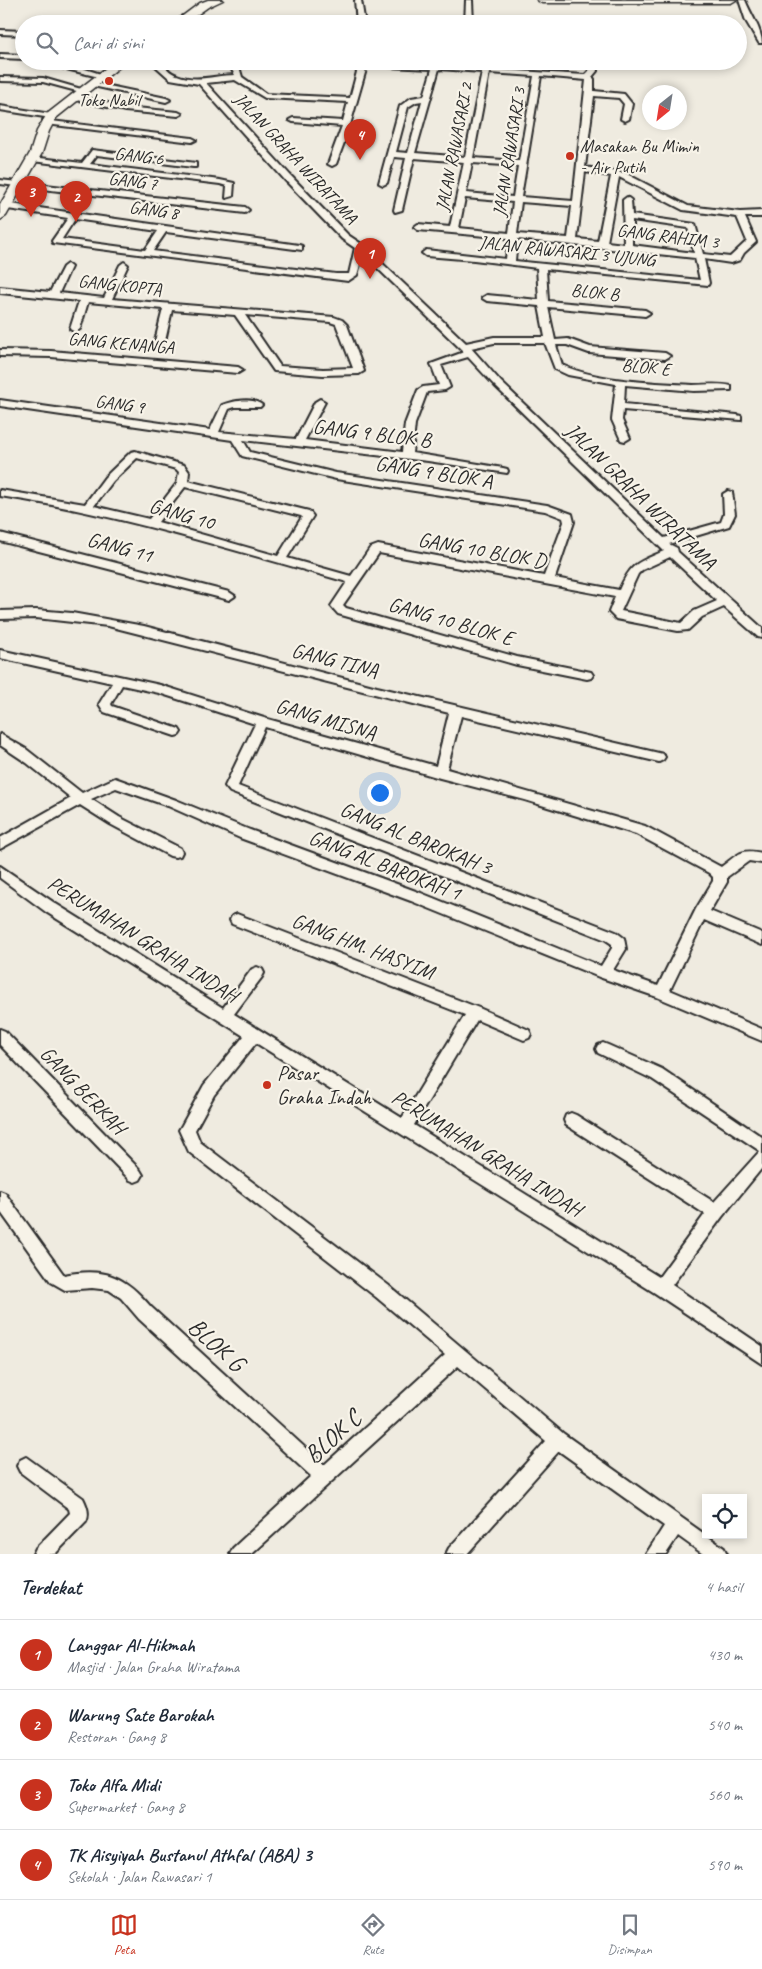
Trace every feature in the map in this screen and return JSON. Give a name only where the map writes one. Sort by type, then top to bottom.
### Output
[{"type":"main road","points":[[189,15],[205,2],[218,0]]},
{"type":"main road","points":[[542,0],[731,0]]},
{"type":"main road","points":[[2,208],[40,145],[49,119],[111,70]]},
{"type":"street","points":[[358,0],[360,15]]},
{"type":"street","points":[[469,0],[469,15]]},
{"type":"street","points":[[742,0],[750,21],[762,41]]},
{"type":"street","points":[[0,32],[15,33]]},
{"type":"street","points":[[0,56],[15,57]]},
{"type":"street","points":[[80,70],[104,76]]},
{"type":"street","points":[[164,70],[173,78],[200,82],[222,79],[244,80],[265,96],[353,100]]},
{"type":"street","points":[[236,70],[239,76]]},
{"type":"street","points":[[332,164],[362,70]]},
{"type":"street","points":[[398,210],[435,70]]},
{"type":"street","points":[[486,70],[587,77],[593,70]]},
{"type":"street","name":"JALAN RAWASARI 2","points":[[454,230],[486,70]]},
{"type":"street","name":"JALAN RAWASARI 3","points":[[510,262],[523,164],[538,73]]},
{"type":"street","points":[[572,242],[590,93],[590,79],[587,77]]},
{"type":"street","points":[[0,79],[43,80],[84,91],[125,109],[178,114]]},
{"type":"street","name":"JALAN GRAHA WIRATAMA","points":[[200,82],[286,177],[345,237],[360,247],[467,350],[498,384],[724,602],[761,633]]},
{"type":"street","points":[[84,91],[166,100]]},
{"type":"street","points":[[590,93],[621,96],[628,104],[624,119]]},
{"type":"street","points":[[383,183],[404,106],[414,100],[427,98]]},
{"type":"street","points":[[0,108],[49,119],[192,140]]},
{"type":"street","points":[[293,120],[346,124]]},
{"type":"street","points":[[84,165],[95,152],[193,165]]},
{"type":"street","points":[[391,154],[523,164]]},
{"type":"street","name":"GANG 6","points":[[32,159],[226,183],[231,185],[229,196]]},
{"type":"street","points":[[581,170],[616,173],[682,207],[740,214],[762,214]]},
{"type":"street","points":[[602,244],[616,173]]},
{"type":"street","name":"GANG 7","points":[[0,182],[245,210]]},
{"type":"street","points":[[462,195],[576,204]]},
{"type":"street","points":[[627,200],[628,247]]},
{"type":"street","name":"GANG 8","points":[[2,208],[164,228],[299,248]]},
{"type":"street","name":"GANG RAHIM 3","points":[[418,227],[602,244],[734,260],[752,242],[740,214]]},
{"type":"street","points":[[73,216],[56,241],[147,253],[164,228]]},
{"type":"street","points":[[627,217],[691,225],[699,256]]},
{"type":"street","points":[[752,242],[762,238]]},
{"type":"street","name":"JALAN GRAHA WIRATAMA","points":[[147,253],[348,278],[353,275],[360,247]]},
{"type":"street","name":"JALAN RAWASARI 3 UJUNG","points":[[426,253],[704,282],[699,256]]},
{"type":"street","points":[[107,300],[124,265]]},
{"type":"street","points":[[541,266],[542,302],[549,341]]},
{"type":"street","points":[[54,294],[67,267]]},
{"type":"street","name":"GANG KOPTA","points":[[0,290],[168,307],[237,311],[331,319],[339,322],[358,371],[323,372],[277,369],[237,311]]},
{"type":"street","points":[[75,328],[84,298]]},
{"type":"street","name":"BLOK B","points":[[487,298],[645,313]]},
{"type":"street","points":[[160,342],[168,307]]},
{"type":"street","points":[[406,456],[410,424],[423,390],[445,387],[436,364],[467,350],[494,340],[549,341],[568,342],[589,350],[665,356]]},
{"type":"street","name":"BLOK E","points":[[549,341],[558,367],[573,374],[621,381],[708,389],[728,388]]},
{"type":"street","name":"GANG KENANGA","points":[[0,353],[51,354],[238,370]]},
{"type":"street","points":[[621,381],[617,420],[625,438]]},
{"type":"street","points":[[299,443],[320,402]]},
{"type":"street","name":"GANG 9","points":[[0,403],[236,437]]},
{"type":"street","points":[[214,434],[225,407],[234,404],[257,405]]},
{"type":"street","name":"BLOK E","points":[[619,407],[737,418]]},
{"type":"street","name":"GANG 9 BLOK B","points":[[236,437],[466,463],[503,470]]},
{"type":"street","name":"GANG 9 BLOK A","points":[[236,437],[246,454],[250,456],[336,476],[547,508],[566,514],[569,522],[548,581]]},
{"type":"street","points":[[88,509],[109,479],[135,454],[182,468],[184,472],[182,483],[151,524]]},
{"type":"street","points":[[182,483],[307,514],[308,516],[280,561]]},
{"type":"street","name":"GANG 10","points":[[0,493],[88,509],[151,524],[352,580]]},
{"type":"street","points":[[663,542],[725,524],[729,520],[730,515],[728,494]]},
{"type":"street","name":"GANG 11","points":[[0,536],[229,596]]},
{"type":"street","name":"GANG 10 BLOK D","points":[[352,580],[374,551],[378,549],[621,594]]},
{"type":"street","points":[[673,551],[638,567],[621,594],[615,612],[620,616],[684,627],[698,614],[724,602]]},
{"type":"street","name":"GANG 10 BLOK E","points":[[352,580],[337,606],[342,610],[517,661],[587,675]]},
{"type":"street","name":"GANG TINA","points":[[0,614],[51,613],[130,626],[284,668],[456,711],[659,757]]},
{"type":"street","name":"GANG MISNA","points":[[0,654],[160,689],[262,722],[525,795],[640,830],[714,869],[720,875]]},
{"type":"street","points":[[119,680],[105,704],[108,709],[175,732]]},
{"type":"street","points":[[440,772],[456,711]]},
{"type":"street","name":"GANG AL BAROKAH 3","points":[[262,722],[231,786],[234,789],[611,936],[619,942],[619,949],[604,973]]},
{"type":"street","points":[[0,739],[14,746],[80,798],[107,816],[175,852]]},
{"type":"street","name":"GANG AL BAROKAH 1","points":[[0,844],[80,798],[115,783],[172,803],[245,834],[416,897],[604,973],[662,993],[762,1035]]},
{"type":"street","points":[[662,993],[701,913],[720,882],[720,875],[747,855],[762,858]]},
{"type":"street","name":"PERUMAHAN GRAHA INDAH","points":[[0,871],[51,908],[661,1287],[762,1356]]},
{"type":"street","points":[[701,913],[762,939]]},
{"type":"street","name":"GANG HM. HASYIM","points":[[237,920],[474,1012],[524,1034]]},
{"type":"street","points":[[226,1016],[257,973]]},
{"type":"street","points":[[405,1127],[474,1012]]},
{"type":"street","points":[[254,1034],[209,1090],[187,1130],[190,1141],[194,1146],[382,1291],[558,1440],[718,1554]]},
{"type":"street","name":"GANG BERKAH","points":[[0,1035],[135,1175]]},
{"type":"street","points":[[603,1049],[657,1074],[762,1145]]},
{"type":"street","points":[[571,1120],[716,1212]]},
{"type":"street","points":[[661,1287],[716,1212],[762,1157]]},
{"type":"street","name":"BLOK G","points":[[0,1198],[61,1279],[102,1280],[120,1285],[145,1313],[324,1476]]},
{"type":"street","name":"BLOK C","points":[[239,1554],[458,1355]]},
{"type":"street","points":[[455,1554],[558,1440]]},
{"type":"street","points":[[26,1466],[77,1504],[80,1516],[42,1554]]},
{"type":"street","points":[[655,1554],[676,1524]]},
{"type":"place","name":"Toko Nabil","points":[[109,81]]},
{"type":"place","name":"Masakan Bu Mimin - Air Putih","points":[[570,156]]},
{"type":"place","name":"TK Aisyiyah Bustanul Athfal (ABA) 3","points":[[360,160]]},
{"type":"place","name":"Toko Alfa Midi","points":[[31,217]]},
{"type":"place","name":"Warung Sate Barokah","points":[[76,222]]},
{"type":"place","name":"Langgar Al-Hikmah","points":[[370,279]]},
{"type":"place","name":"Pasar Graha Indah","points":[[267,1085]]}]
